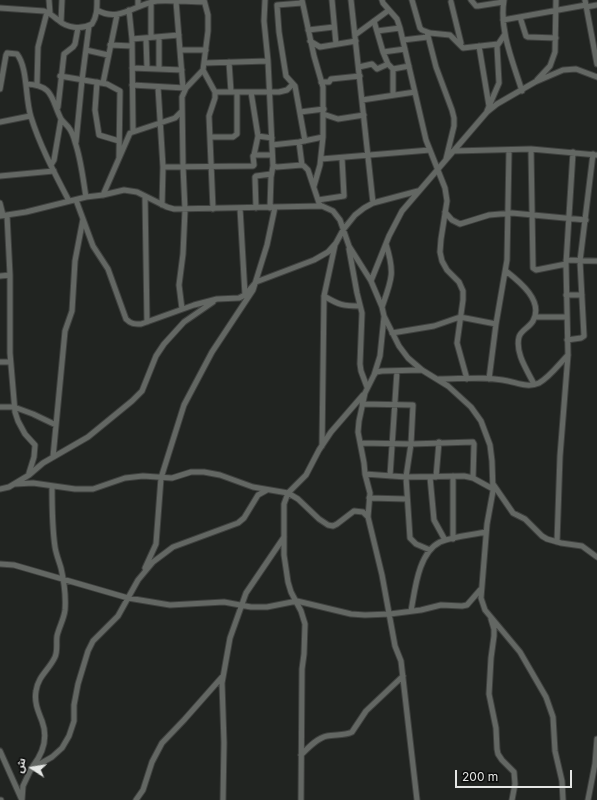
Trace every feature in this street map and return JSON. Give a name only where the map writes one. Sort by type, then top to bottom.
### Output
[{"type":"street","points":[[37,84],[38,47],[49,12],[49,0]]},
{"type":"street","points":[[61,22],[62,0]]},
{"type":"street","points":[[0,8],[49,12],[61,22],[78,28],[92,24],[97,10],[97,0]]},
{"type":"street","points":[[138,0],[138,7]]},
{"type":"street","points":[[31,769],[62,748],[69,736],[74,721],[74,705],[78,684],[88,651],[97,637],[118,616],[156,544],[161,478],[184,405],[212,352],[249,298],[256,282],[267,245],[273,208],[270,92],[264,22],[265,0]]},
{"type":"street","points":[[332,0],[336,44]]},
{"type":"street","points":[[351,0],[373,203]]},
{"type":"street","points":[[382,0],[397,19],[426,140],[445,188],[447,201],[441,239],[442,262],[458,282],[463,291],[457,343],[467,379]]},
{"type":"street","points":[[412,0],[420,28],[427,34],[436,67],[454,118],[454,126],[446,160]]},
{"type":"street","points":[[457,0],[450,1],[461,46]]},
{"type":"street","points":[[471,0],[476,6]]},
{"type":"street","points":[[475,0],[476,6]]},
{"type":"street","points":[[536,82],[550,66],[555,52],[556,0]]},
{"type":"street","points":[[176,1],[185,88]]},
{"type":"street","points":[[97,10],[102,13],[117,15],[153,2],[204,1],[208,19],[208,31],[203,70],[215,92],[215,98],[209,116],[213,209]]},
{"type":"street","points":[[476,6],[503,1],[505,34],[522,91]]},
{"type":"street","points":[[147,68],[148,38],[153,2]]},
{"type":"street","points":[[305,140],[295,86],[286,76],[278,32],[277,5],[302,2],[310,41],[323,87],[323,137],[320,159],[313,187]]},
{"type":"street","points":[[586,4],[597,64]]},
{"type":"street","points":[[503,20],[586,4],[597,6]]},
{"type":"street","points":[[129,10],[132,39],[133,131]]},
{"type":"street","points":[[355,35],[389,10]]},
{"type":"street","points":[[117,15],[100,82],[95,110],[98,135],[119,141]]},
{"type":"street","points":[[520,17],[526,36],[556,38]]},
{"type":"street","points":[[374,20],[383,52],[388,64],[393,70],[393,95]]},
{"type":"street","points":[[76,143],[89,26]]},
{"type":"street","points":[[308,30],[334,27]]},
{"type":"street","points":[[58,109],[60,76],[64,54],[75,44],[78,28]]},
{"type":"street","points":[[377,31],[400,28]]},
{"type":"street","points":[[403,40],[427,34],[450,35],[461,46],[466,48],[498,44]]},
{"type":"street","points":[[371,281],[395,222],[402,211],[486,112],[499,83],[497,50],[498,44],[505,34]]},
{"type":"street","points":[[132,39],[179,35]]},
{"type":"street","points":[[159,37],[159,69]]},
{"type":"street","points":[[310,41],[318,47],[356,41]]},
{"type":"street","points":[[110,45],[132,46]]},
{"type":"street","points":[[479,46],[489,106]]},
{"type":"street","points":[[383,52],[405,49]]},
{"type":"street","points":[[86,50],[108,55]]},
{"type":"street","points":[[180,50],[206,50]]},
{"type":"street","points":[[0,89],[0,82],[6,55],[7,53],[12,52],[17,54],[25,76],[30,116],[54,172],[69,201]]},
{"type":"street","points":[[204,63],[268,61]]},
{"type":"street","points":[[229,62],[231,92]]},
{"type":"street","points":[[359,67],[372,64],[377,69],[388,64]]},
{"type":"street","points":[[393,70],[409,66]]},
{"type":"street","points":[[132,68],[182,70]]},
{"type":"street","points":[[182,309],[179,285],[183,254],[185,210],[182,97],[185,88],[203,70]]},
{"type":"street","points":[[486,112],[536,82],[563,70],[581,70],[597,77]]},
{"type":"street","points":[[60,76],[100,82],[120,91],[118,158]]},
{"type":"street","points":[[321,82],[329,82],[333,78],[360,76]]},
{"type":"street","points":[[26,84],[37,84],[51,95],[61,119],[69,128],[76,143],[86,197]]},
{"type":"street","points":[[132,84],[185,88]]},
{"type":"street","points":[[215,92],[279,92],[287,90],[293,84]]},
{"type":"street","points":[[158,87],[163,167],[162,205]]},
{"type":"street","points":[[210,137],[233,137],[237,134],[237,92]]},
{"type":"street","points":[[163,167],[254,165],[253,156],[258,136],[251,92]]},
{"type":"street","points":[[362,100],[415,92]]},
{"type":"street","points":[[103,195],[128,136],[133,131],[175,118],[182,111]]},
{"type":"street","points":[[300,112],[324,112],[338,119],[364,115]]},
{"type":"street","points":[[0,122],[30,116]]},
{"type":"street","points":[[51,165],[54,160],[61,119]]},
{"type":"street","points":[[258,136],[272,138]]},
{"type":"street","points":[[272,145],[323,137]]},
{"type":"street","points":[[298,142],[302,165],[308,170],[320,206]]},
{"type":"street","points":[[453,151],[509,151],[531,149],[595,154],[580,261],[584,336],[583,338],[567,340]]},
{"type":"street","points":[[531,149],[533,268],[536,270],[566,262],[597,261]]},
{"type":"street","points":[[320,159],[430,150]]},
{"type":"street","points":[[490,379],[496,324],[506,271],[508,242],[509,151]]},
{"type":"street","points":[[557,542],[560,456],[568,355],[566,262],[573,152]]},
{"type":"street","points":[[254,155],[272,154]]},
{"type":"street","points":[[318,200],[344,196],[342,158]]},
{"type":"street","points":[[273,166],[277,168],[302,165]]},
{"type":"street","points":[[0,176],[54,172]]},
{"type":"street","points":[[256,208],[255,177],[271,174]]},
{"type":"street","points":[[4,215],[26,212],[86,197],[124,190],[130,190],[174,209],[185,210],[320,206],[328,208],[333,211],[340,220],[349,246],[362,313],[360,364],[361,371],[368,387]]},
{"type":"street","points":[[76,200],[93,246],[108,269],[126,319],[134,324],[141,324],[182,309],[217,299],[239,298],[245,295],[256,282],[314,260],[328,252],[355,215],[364,208],[373,203],[418,191]]},
{"type":"street","points":[[145,196],[147,322]]},
{"type":"street","points":[[0,203],[4,215],[10,275],[10,362],[14,407],[18,421],[25,434],[34,445],[34,458],[29,475]]},
{"type":"street","points":[[240,208],[245,295]]},
{"type":"street","points":[[445,212],[452,220],[460,224],[490,215],[508,214],[532,214],[570,217],[586,220]]},
{"type":"street","points":[[53,457],[65,331],[72,311],[75,261],[83,217]]},
{"type":"street","points":[[322,447],[324,296],[336,243]]},
{"type":"street","points":[[382,307],[391,281],[392,272],[391,261],[386,244]]},
{"type":"street","points":[[349,246],[371,281],[392,333],[408,358],[422,370],[448,386],[472,407],[481,421],[490,445],[493,487],[492,502],[486,532],[480,590],[482,604],[520,652],[546,697],[552,717],[555,751],[562,781],[563,800]]},
{"type":"street","points":[[506,271],[529,293],[536,307],[532,323],[521,332],[518,348],[534,384]]},
{"type":"street","points":[[0,276],[10,275]]},
{"type":"street","points":[[566,295],[582,294]]},
{"type":"street","points":[[324,296],[336,304],[344,306],[360,306]]},
{"type":"street","points":[[0,489],[9,487],[29,475],[43,463],[94,433],[106,421],[132,401],[142,391],[156,356],[164,344],[184,322],[217,299]]},
{"type":"street","points":[[384,316],[380,356],[374,374],[365,393],[358,432],[364,463],[364,474],[370,493],[368,517],[390,614],[394,640],[401,661],[418,800]]},
{"type":"street","points":[[392,333],[434,326],[460,317],[496,324]]},
{"type":"street","points":[[534,317],[567,317]]},
{"type":"street","points":[[438,380],[490,379],[509,381],[521,385],[534,384],[554,371],[568,355]]},
{"type":"street","points":[[0,362],[10,362]]},
{"type":"street","points":[[374,374],[376,372],[422,370]]},
{"type":"street","points":[[390,476],[397,371]]},
{"type":"street","points":[[301,800],[302,669],[305,624],[297,601],[291,592],[288,582],[284,555],[284,504],[288,493],[306,475],[332,432],[365,393]]},
{"type":"street","points":[[362,404],[413,405],[411,444],[406,477],[410,538],[416,544],[430,550]]},
{"type":"street","points":[[0,407],[14,407],[56,425]]},
{"type":"street","points":[[436,477],[439,442]]},
{"type":"street","points":[[361,443],[411,444],[473,442],[473,478]]},
{"type":"street","points":[[14,484],[33,483],[75,490],[93,489],[125,478],[143,476],[172,478],[191,472],[204,472],[220,475],[254,487],[288,493],[298,499],[319,519],[328,525],[333,526],[337,524],[354,511],[363,512],[368,517]]},
{"type":"street","points":[[364,474],[406,477],[464,476],[473,478],[493,487],[513,513],[525,519],[547,540],[582,546],[597,556]]},
{"type":"street","points":[[453,476],[454,539]]},
{"type":"street","points":[[430,477],[434,520],[445,540]]},
{"type":"street","points":[[22,800],[23,786],[31,769],[39,758],[45,739],[42,721],[36,703],[35,692],[43,673],[55,657],[57,651],[57,637],[65,611],[65,592],[55,548],[52,525],[52,486]]},
{"type":"street","points":[[138,580],[153,562],[173,547],[238,523],[244,518],[258,495],[267,490]]},
{"type":"street","points":[[369,498],[407,499]]},
{"type":"street","points":[[411,611],[420,570],[430,550],[436,544],[445,540],[486,532]]},
{"type":"street","points":[[224,800],[222,694],[223,676],[230,638],[246,593],[284,536]]},
{"type":"street","points":[[0,564],[14,565],[128,598],[170,605],[224,602],[267,607],[297,601],[351,614],[390,614],[446,604],[466,605],[480,590]]},
{"type":"street","points":[[490,616],[494,629],[494,636],[489,694],[496,723],[498,754],[514,772],[515,784],[512,800]]},
{"type":"street","points":[[136,800],[143,790],[152,762],[162,743],[223,676]]},
{"type":"street","points":[[301,755],[314,743],[326,736],[348,734],[352,732],[366,711],[403,676]]},
{"type":"street","points":[[588,800],[595,764],[597,740]]},
{"type":"street","points":[[0,752],[22,800]]}]
